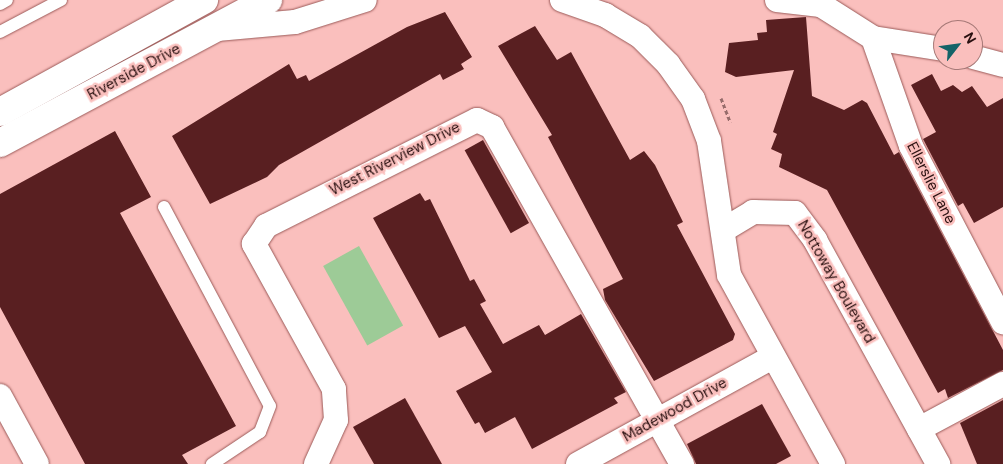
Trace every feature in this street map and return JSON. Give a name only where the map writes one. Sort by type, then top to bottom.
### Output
[{"type":"main road","name":"Riverside Drive","points":[[0,112],[204,0]]},
{"type":"main road","name":"Riverside Drive","points":[[0,143],[217,29],[268,0]]},
{"type":"street","points":[[217,29],[295,22],[365,0]]},
{"type":"street","points":[[562,0],[606,15],[640,36],[668,64],[693,99],[709,141],[725,229],[722,249],[729,275],[833,464]]},
{"type":"street","points":[[777,0],[820,5],[874,38],[933,47]]},
{"type":"street","name":"Ellerslie Lane","points":[[874,38],[911,146],[1003,322]]},
{"type":"street","points":[[983,60],[1003,65]]},
{"type":"street","name":"West Riverview Drive","points":[[316,464],[336,420],[334,389],[254,244],[266,226],[477,120],[492,127],[658,419]]},
{"type":"street","name":"Nottoway Boulevard","points":[[725,229],[753,212],[795,213],[815,240],[938,464]]},
{"type":"street","name":"Madewood Drive","points":[[578,464],[773,357]]},
{"type":"street","points":[[919,429],[1003,384]]},
{"type":"street","points":[[0,396],[37,464]]},
{"type":"street","points":[[658,419],[682,464]]},
{"type":"lane","points":[[0,4],[7,0]]},
{"type":"lane","points":[[0,32],[61,0]]},
{"type":"lane","points":[[164,207],[270,406],[260,432],[212,464]]},
{"type":"green space","points":[[359,246],[403,326],[367,345],[323,266]]},
{"type":"building","points":[[445,12],[472,57],[461,64],[464,69],[443,80],[440,74],[279,165],[267,177],[210,204],[172,136],[289,64],[297,79],[306,75],[309,81],[407,27]]},
{"type":"building","points":[[806,17],[812,96],[844,110],[862,100],[867,103],[894,155],[899,152],[1003,350],[1003,370],[948,398],[945,389],[938,393],[827,190],[779,167],[782,154],[771,149],[777,134],[773,132],[794,70],[736,77],[725,72],[729,43],[758,40],[757,33],[767,32],[766,20]]},
{"type":"building","points":[[535,26],[557,60],[571,52],[630,160],[644,151],[655,165],[683,222],[677,225],[735,334],[733,340],[654,381],[605,300],[603,289],[623,279],[548,137],[552,135],[498,46]]},
{"type":"building","points":[[932,74],[941,91],[953,85],[962,92],[972,86],[987,107],[1003,98],[1003,207],[974,223],[963,203],[958,206],[923,139],[936,132],[911,85]]},
{"type":"building","points":[[115,131],[151,197],[120,213],[236,426],[182,455],[188,464],[85,464],[0,307],[0,194]]},
{"type":"building","points":[[483,140],[529,223],[511,233],[465,150]]},
{"type":"building","points":[[420,193],[425,201],[430,199],[470,281],[474,279],[486,301],[480,304],[503,344],[539,325],[545,335],[581,314],[626,392],[614,398],[618,403],[532,449],[515,417],[485,433],[479,422],[475,424],[456,391],[492,372],[465,326],[439,338],[373,218]]},
{"type":"building","points":[[405,398],[442,464],[374,464],[353,427]]},
{"type":"building","points":[[1003,400],[1003,464],[977,464],[960,423]]},
{"type":"building","points":[[762,404],[791,456],[776,464],[696,464],[687,444]]}]
